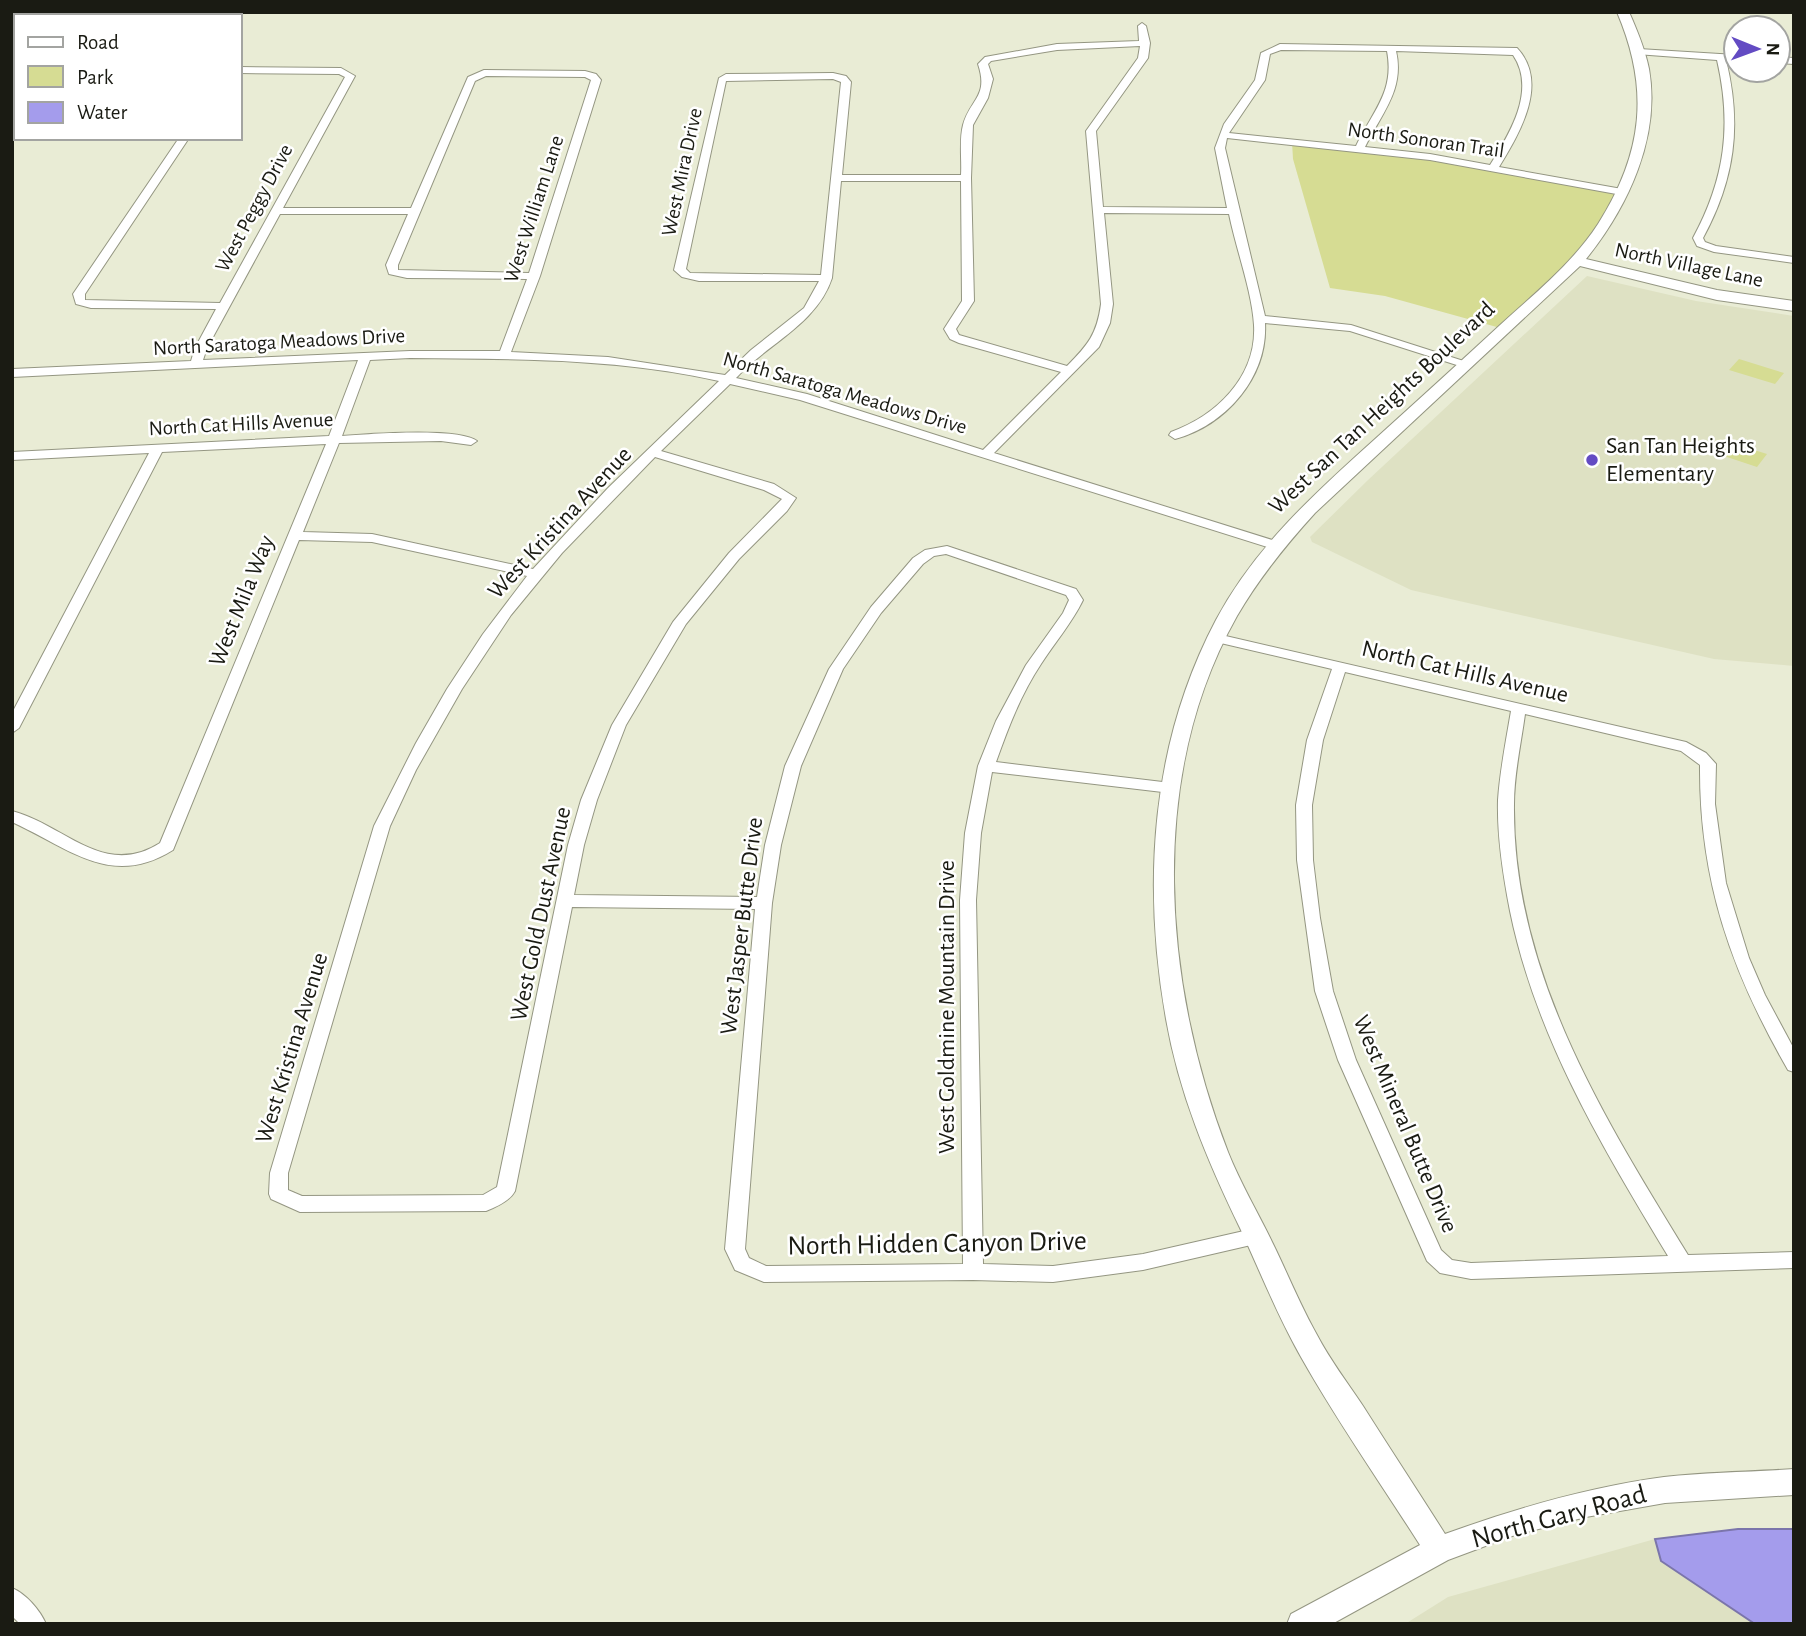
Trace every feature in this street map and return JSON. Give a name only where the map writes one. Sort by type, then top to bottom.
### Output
[{"type":"street","name":"West San Tan Heights Boulevard","points":[[1439,1550],[1307,1344],[1216,1152],[1185,1052],[1167,961],[1163,888],[1166,821],[1178,739],[1197,681],[1244,590],[1277,546],[1324,495],[1576,261],[1622,192],[1634,164],[1643,130],[1644,76],[1639,52],[1623,12]]},
{"type":"street","points":[[986,454],[1071,371],[1093,346],[1104,323],[1107,304],[1091,131],[1143,58],[1145,43],[1142,26]]},
{"type":"street","points":[[1071,371],[954,337],[950,329],[968,301],[968,125],[983,98],[988,79],[983,64],[988,60],[1057,47],[1145,43]]},
{"type":"street","points":[[1175,435],[1208,422],[1234,397],[1257,351],[1259,319],[1220,148],[1223,135],[1265,72],[1266,53],[1280,47],[1514,50],[1521,56],[1524,66],[1526,101],[1522,118],[1493,168]]},
{"type":"street","points":[[1360,148],[1388,103],[1395,82],[1396,72],[1391,48]]},
{"type":"street","points":[[1639,52],[1721,57],[1729,89],[1732,145],[1723,179],[1698,238],[1701,244],[1714,249],[1794,260]]},
{"type":"street","name":"West Peggy Drive","points":[[196,365],[201,348],[350,76],[341,71],[242,70]]},
{"type":"street","name":"West William Lane","points":[[414,211],[471,79],[476,75],[593,76],[596,80],[534,276],[505,353]]},
{"type":"street","name":"West Mira Drive","points":[[826,278],[699,278],[686,275],[680,270],[722,80],[726,77],[843,78]]},
{"type":"street","name":"West Kristina Avenue","points":[[506,1191],[486,1203],[300,1204],[278,1194],[279,1173],[382,827],[404,777],[454,688],[508,610],[590,516],[759,348],[815,305],[823,293],[846,82],[843,78]]},
{"type":"street","name":"North Sonoran Trail","points":[[1223,135],[1360,148],[1493,168],[1622,192]]},
{"type":"street","points":[[183,140],[79,294],[80,302],[91,305],[225,306]]},
{"type":"street","points":[[836,178],[966,178]]},
{"type":"street","points":[[1097,210],[1233,212]]},
{"type":"street","points":[[275,211],[414,211],[392,265],[393,272],[407,275],[534,276]]},
{"type":"street","name":"North Village Lane","points":[[1576,261],[1682,288],[1794,306]]},
{"type":"street","points":[[1259,319],[1351,328],[1467,364]]},
{"type":"street","name":"North Saratoga Meadows Drive","points":[[12,373],[505,353],[614,360],[730,377],[1277,546]]},
{"type":"street","name":"West Mila Way","points":[[12,816],[37,825],[84,853],[96,856],[136,861],[154,858],[167,846],[365,357]]},
{"type":"street","name":"North Cat Hills Avenue","points":[[12,456],[334,439],[441,437],[471,441]]},
{"type":"street","points":[[12,728],[158,450]]},
{"type":"street","name":"West Gold Dust Avenue","points":[[506,1191],[564,901],[589,800],[619,725],[706,587],[789,498],[769,487],[655,453]]},
{"type":"street","points":[[293,537],[372,538],[538,574]]},
{"type":"street","name":"West Goldmine Mountain Drive","points":[[930,552],[947,550],[1071,592],[1076,600],[1018,691],[992,747],[974,833],[968,900],[973,1272]]},
{"type":"street","name":"West Jasper Butte Drive","points":[[742,1264],[734,1249],[764,903],[781,806],[793,766],[836,669],[876,610],[918,561],[930,552]]},
{"type":"street","name":"North Cat Hills Avenue","points":[[1217,638],[1686,747],[1701,756],[1708,764],[1706,804],[1709,841],[1720,892],[1741,960],[1765,1018],[1794,1065]]},
{"type":"street","name":"West Mineral Butte Drive","points":[[1340,666],[1315,740],[1304,805],[1305,860],[1324,991],[1347,1060],[1434,1255],[1447,1267],[1471,1271],[1683,1264]]},
{"type":"street","points":[[1519,708],[1507,787],[1507,830],[1522,934],[1537,987],[1558,1043],[1590,1111],[1683,1264],[1794,1260]]},
{"type":"street","points":[[986,766],[1171,788]]},
{"type":"street","points":[[564,901],[764,903]]},
{"type":"street","name":"North Hidden Canyon Drive","points":[[742,1264],[764,1274],[1053,1274],[1098,1270],[1257,1236]]},
{"type":"street","name":"North Gary Road","points":[[1302,1624],[1439,1550],[1516,1522],[1586,1504],[1665,1490],[1794,1482]]},
{"type":"street","points":[[12,1599],[35,1624]]},
{"type":"shaded area","name":"San Tan Heights Elementary","points":[[1587,276],[1696,301],[1794,316],[1794,666],[1714,659],[1411,590],[1312,542],[1310,537],[1368,480]]},
{"type":"shaded area","points":[[1738,1529],[1794,1529],[1794,1624],[1405,1624],[1448,1597],[1655,1539]]},
{"type":"green space","points":[[1292,142],[1360,148],[1622,192],[1576,261],[1504,329],[1385,296],[1330,288],[1293,159]]},
{"type":"green space","points":[[1739,359],[1784,373],[1775,384],[1729,370]]},
{"type":"green space","points":[[1719,439],[1767,454],[1757,467],[1709,451]]},
{"type":"water","points":[[1738,1529],[1794,1529],[1794,1624],[1755,1624],[1661,1561],[1655,1539]]},
{"type":"place","name":"San Tan Heights Elementary","points":[[1592,460]]}]
